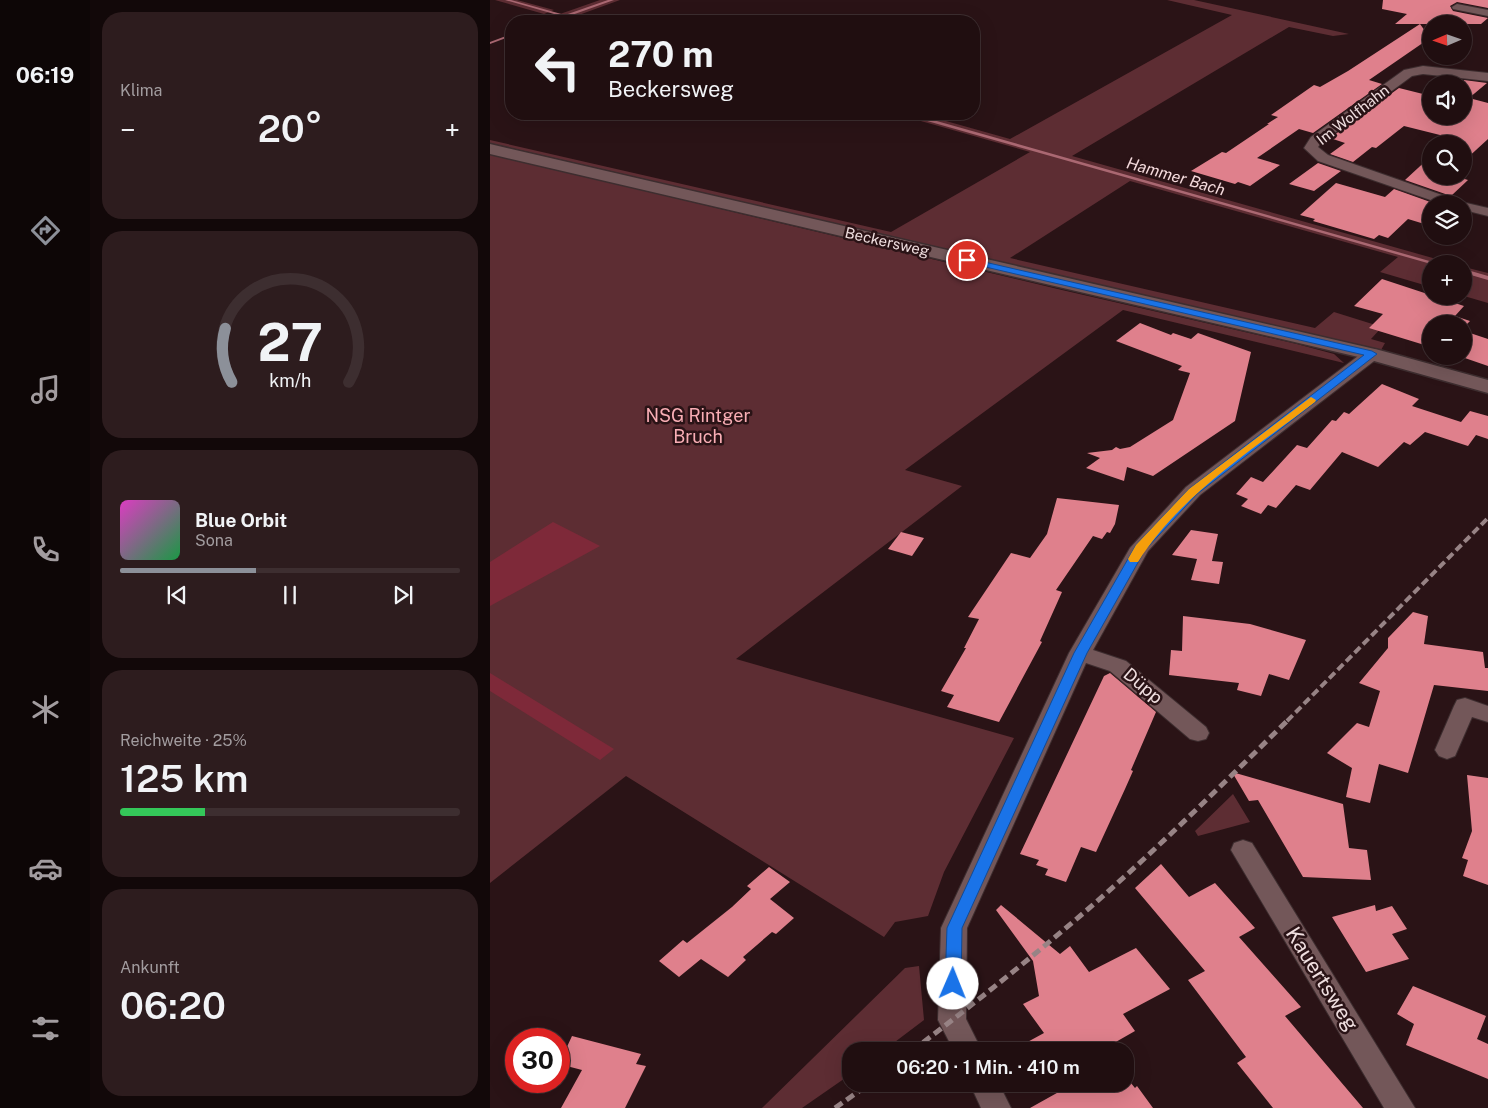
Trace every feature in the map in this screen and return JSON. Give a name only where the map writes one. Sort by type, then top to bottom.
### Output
[{"type":"street","points":[[1457,7],[1488,13]]},
{"type":"street","name":"Im Wolfhahn","points":[[1430,195],[1323,158],[1312,148],[1316,140],[1408,73],[1423,70],[1488,77]]},
{"type":"street","name":"Beckersweg","points":[[490,149],[1372,354],[1488,387]]},
{"type":"street","points":[[1472,208],[1488,212]]},
{"type":"street","points":[[963,1042],[952,1020],[954,928],[1080,653],[1140,548],[1193,491],[1372,354]]},
{"type":"street","name":"Düpp","points":[[1080,653],[1118,666],[1198,733]]},
{"type":"street","points":[[1447,750],[1465,706],[1488,714]]},
{"type":"street","name":"Kauertsweg","points":[[1243,850],[1400,1108]]},
{"type":"street","points":[[988,1092],[996,1108]]},
{"type":"green space","points":[[495,0],[517,0],[554,10],[544,14]]},
{"type":"green space","points":[[600,0],[620,0],[579,15],[557,15]]},
{"type":"green space","points":[[1167,0],[1194,0],[1349,34],[1333,36],[1289,27],[1072,156],[1422,255],[1422,284],[1380,272],[1398,257],[1130,181],[1010,258],[1315,328],[1334,312],[1382,327],[1371,339],[1385,343],[1381,350],[490,143],[490,140],[891,232],[1030,152],[917,120],[942,120],[1010,139],[1232,15]]},
{"type":"green space","name":"NSG Rintger Bruch","points":[[490,154],[1297,344],[1334,354],[1344,363],[1123,310],[905,470],[962,486],[736,659],[1014,738],[944,872],[928,916],[895,922],[884,937],[626,776],[490,883]]},
{"type":"green space","points":[[1472,269],[1488,273],[1488,303],[1472,298]]},
{"type":"green space","points":[[1233,794],[1250,822],[1198,836],[1195,831]]},
{"type":"green space","points":[[919,966],[924,1020],[895,1042],[842,1042],[842,1080],[802,1108],[762,1108],[905,968]]},
{"type":"shaded area","points":[[553,522],[600,546],[490,606],[490,562]]},
{"type":"shaded area","points":[[490,673],[614,749],[600,760],[490,691]]},
{"type":"building","points":[[1383,0],[1488,0],[1488,8],[1457,2],[1450,6],[1453,11],[1488,18],[1481,24],[1472,24],[1472,15],[1422,15],[1422,24],[1395,24],[1407,14],[1382,9]]},
{"type":"building","points":[[1420,24],[1422,27],[1422,44],[1369,80],[1382,84],[1313,133],[1299,129],[1257,158],[1280,165],[1250,186],[1238,182],[1235,184],[1191,171],[1222,152],[1226,153],[1269,124],[1267,124],[1278,117],[1271,115],[1314,85],[1320,87]]},
{"type":"building","points":[[1472,81],[1487,83],[1472,96]]},
{"type":"building","points":[[1399,88],[1422,94],[1422,125],[1472,125],[1472,99],[1488,103],[1488,139],[1472,154],[1472,135],[1440,135],[1404,126],[1376,148],[1372,147],[1353,162],[1330,154],[1345,143],[1330,138]]},
{"type":"building","points":[[1318,163],[1341,171],[1314,191],[1289,184]]},
{"type":"building","points":[[1422,164],[1422,185],[1463,185],[1452,195],[1448,195],[1405,180]]},
{"type":"building","points":[[1336,183],[1385,197],[1394,189],[1422,199],[1422,223],[1408,219],[1388,238],[1379,235],[1374,239],[1313,221],[1315,219],[1300,215]]},
{"type":"building","points":[[1382,279],[1422,292],[1422,305],[1464,306],[1456,315],[1422,315],[1422,344],[1369,328],[1383,314],[1354,306]]},
{"type":"building","points":[[1140,323],[1171,335],[1173,333],[1191,339],[1198,333],[1251,352],[1235,421],[1153,476],[1127,467],[1124,481],[1086,468],[1100,458],[1087,453],[1112,450],[1116,447],[1120,449],[1130,447],[1173,420],[1190,373],[1178,370],[1182,366],[1116,341]]},
{"type":"building","points":[[1472,334],[1488,339],[1488,366],[1472,360]]},
{"type":"building","points":[[1382,384],[1419,399],[1412,406],[1461,422],[1470,411],[1488,416],[1488,439],[1476,435],[1468,446],[1425,432],[1410,445],[1404,442],[1378,467],[1342,452],[1310,490],[1296,485],[1276,508],[1268,505],[1261,514],[1241,506],[1248,499],[1236,494],[1251,477],[1263,482],[1297,445],[1307,448],[1332,420],[1336,421],[1344,412],[1349,414]]},
{"type":"building","points":[[1057,498],[1119,505],[1115,524],[1110,533],[1107,532],[1102,539],[1093,536],[1056,590],[1062,592],[1040,641],[1042,642],[999,722],[947,707],[954,695],[941,691],[966,648],[964,648],[979,619],[968,617],[1011,553],[1030,558],[1047,534]]},
{"type":"building","points":[[1191,530],[1218,534],[1212,561],[1223,562],[1219,584],[1191,580],[1197,559],[1172,555]]},
{"type":"building","points":[[901,532],[924,538],[912,556],[888,549]]},
{"type":"building","points":[[1413,612],[1428,616],[1424,644],[1483,652],[1485,668],[1488,668],[1488,691],[1434,685],[1408,773],[1379,764],[1370,803],[1346,797],[1352,768],[1327,753],[1357,723],[1369,727],[1380,691],[1359,683],[1388,648],[1388,638]]},
{"type":"building","points":[[1183,616],[1250,624],[1306,640],[1289,680],[1269,674],[1261,696],[1237,690],[1239,683],[1169,675],[1171,650],[1182,651]]},
{"type":"building","points":[[1110,673],[1156,712],[1131,770],[1133,771],[1096,852],[1081,847],[1066,882],[1045,875],[1048,869],[1036,865],[1039,860],[1020,854],[1104,676]]},
{"type":"building","points":[[1232,772],[1343,804],[1349,848],[1367,850],[1371,880],[1303,877],[1258,800],[1249,801]]},
{"type":"building","points":[[1467,775],[1488,778],[1488,885],[1463,876],[1468,860],[1462,858],[1472,831]]},
{"type":"building","points":[[1161,864],[1189,897],[1215,883],[1255,928],[1239,937],[1301,1007],[1285,1016],[1363,1108],[1273,1108],[1237,1063],[1246,1057],[1188,980],[1205,971],[1135,888]]},
{"type":"building","points":[[769,867],[790,882],[770,899],[794,918],[776,934],[772,932],[743,957],[746,960],[728,977],[701,959],[679,977],[659,961],[683,940],[687,943],[732,907],[751,889],[747,886]]},
{"type":"building","points":[[1001,905],[1060,954],[1070,946],[1089,972],[1136,948],[1170,989],[1123,1014],[1135,1031],[1116,1042],[1028,1042],[1044,1033],[1023,1004],[1039,996],[1033,961],[996,910]]},
{"type":"building","points":[[1375,905],[1376,911],[1392,906],[1407,929],[1392,934],[1409,959],[1366,972],[1332,917]]},
{"type":"building","points":[[1413,986],[1486,1016],[1477,1039],[1488,1044],[1488,1079],[1406,1045],[1414,1024],[1397,1014]]},
{"type":"building","points":[[572,1036],[641,1054],[636,1064],[646,1066],[625,1108],[561,1108],[582,1070],[570,1067],[570,1040]]},
{"type":"building","points":[[1137,1086],[1153,1108],[1030,1108],[1059,1092],[1134,1092],[1134,1087]]},
{"type":"waterway","name":"Hammer Bach","points":[[507,0],[561,15]]},
{"type":"waterway","points":[[568,15],[612,0]]},
{"type":"waterway","points":[[490,43],[505,37]]},
{"type":"waterway","name":"Hammer Bach","points":[[929,120],[1422,260]]},
{"type":"waterway","name":"Hammer Bach","points":[[1472,273],[1488,278]]},
{"type":"railway","points":[[1288,720],[1488,518]]},
{"type":"railway","points":[[923,1042],[1087,910],[1164,841],[1288,720]]},
{"type":"railway","points":[[835,1108],[858,1092]]},
{"type":"slow traffic","points":[[1134,559],[1140,548],[1193,491],[1311,400]]},
{"type":"route","points":[[953,984],[954,928],[1080,653],[1140,548],[1193,491],[1372,354],[967,260]]}]
